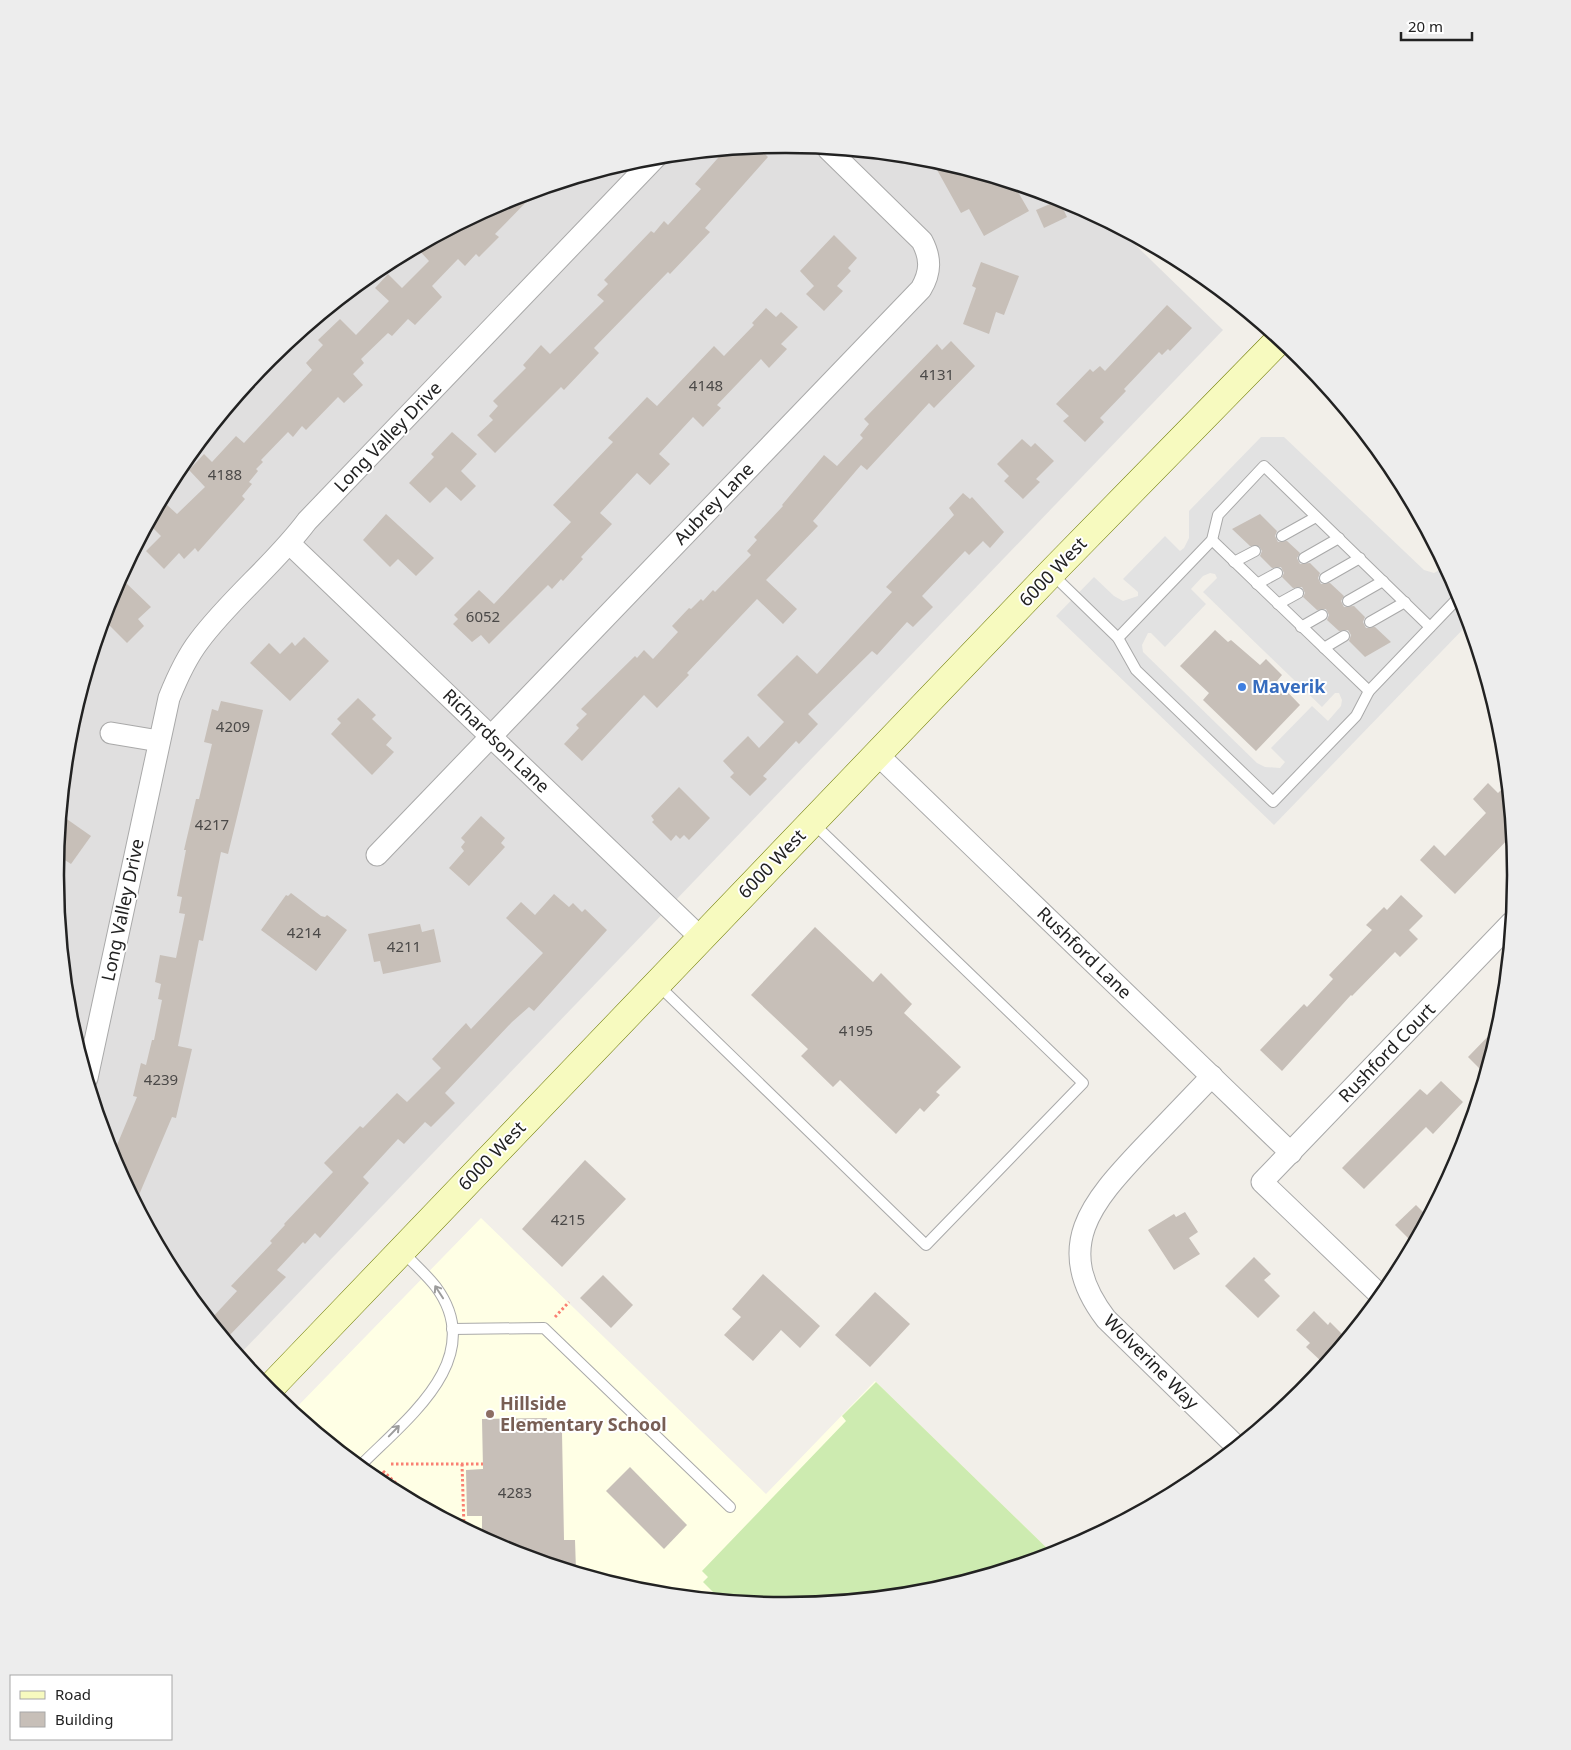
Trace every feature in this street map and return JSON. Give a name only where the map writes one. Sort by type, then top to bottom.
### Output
[{"type":"street","name":"Aubrey Lane","points":[[377,855],[916,295],[925,282],[929,267],[922,241],[834,155]]},
{"type":"street","name":"Long Valley Drive","points":[[89,1067],[169,698],[187,658],[214,624],[290,544],[307,521],[647,167]]},
{"type":"street","name":"6000 West","points":[[274,1384],[1051,573],[1274,345]]},
{"type":"street","name":"Richardson Lane","points":[[290,544],[701,938]]},
{"type":"street","points":[[111,734],[159,741]]},
{"type":"street","name":"Rushford Lane","points":[[878,754],[1291,1152]]},
{"type":"street","name":"Rushford Court","points":[[1375,1291],[1262,1182],[1505,929]]},
{"type":"street","name":"Wolverine Way","points":[[1212,1076],[1104,1190],[1085,1224],[1080,1254],[1084,1282],[1097,1307],[1106,1319],[1232,1442]]},
{"type":"lane","points":[[1118,638],[1212,540],[1218,515],[1264,466],[1430,627]]},
{"type":"lane","points":[[1282,536],[1316,517]]},
{"type":"lane","points":[[1304,558],[1339,538]]},
{"type":"lane","points":[[1212,540],[1369,691]]},
{"type":"lane","points":[[1234,562],[1255,551]]},
{"type":"lane","points":[[1325,578],[1360,558]]},
{"type":"lane","points":[[1257,584],[1277,572]]},
{"type":"lane","points":[[1051,573],[1118,638],[1136,670],[1273,802],[1356,716],[1369,691],[1453,603]]},
{"type":"lane","points":[[1348,600],[1383,581]]},
{"type":"lane","points":[[1278,604],[1298,593]]},
{"type":"lane","points":[[1370,622],[1405,602]]},
{"type":"lane","points":[[1301,627],[1322,615]]},
{"type":"lane","points":[[1324,648],[1344,636]]},
{"type":"lane","points":[[656,984],[926,1245],[1083,1083],[813,822]]},
{"type":"lane","points":[[365,1461],[435,1389],[449,1360],[452,1329],[450,1315],[437,1288],[401,1251]]},
{"type":"lane","points":[[452,1329],[544,1328],[730,1507]]},
{"type":"path","points":[[554,1318],[569,1302]]},
{"type":"path","points":[[391,1464],[483,1464]]},
{"type":"path","points":[[462,1464],[464,1521]]},
{"type":"path","points":[[383,1474],[383,1471],[392,1479]]},
{"type":"shaded area","points":[[786,153],[880,159],[926,167],[972,178],[1062,208],[1134,244],[1223,330],[243,1351],[185,1276],[160,1236],[138,1194],[102,1107],[88,1062],[70,969],[65,922],[65,828],[70,781],[88,688],[102,643],[138,556],[160,514],[185,474],[243,399],[275,365],[346,302],[385,275],[425,250],[509,208],[599,178],[645,167],[691,159]]},
{"type":"shaded area","points":[[1261,437],[1284,437],[1424,570],[1434,573],[1439,570],[1463,629],[1274,825],[1056,616],[1094,577],[1114,596],[1123,601],[1138,596],[1138,592],[1123,579],[1165,536],[1180,551],[1184,548],[1189,538],[1189,511]],"holes":[[[1210,573],[1215,574],[1217,578],[1203,592],[1322,707],[1335,693],[1339,693],[1342,700],[1341,706],[1328,721],[1312,706],[1271,748],[1285,762],[1280,768],[1265,767],[1257,763],[1143,652],[1142,645],[1148,633],[1151,633],[1165,647],[1206,604],[1191,589],[1203,576]]]},
{"type":"shaded area","name":"Hillside Elementary School","points":[[481,1218],[766,1494],[875,1381],[1046,1548],[972,1572],[880,1591],[786,1597],[691,1591],[645,1583],[599,1572],[554,1558],[509,1542],[466,1522],[425,1500],[385,1475],[346,1448],[298,1406]]},
{"type":"green space","points":[[876,1382],[1046,1548],[972,1572],[880,1591],[786,1597],[714,1593],[703,1582],[708,1577],[702,1571],[846,1421],[842,1416]]},
{"type":"building","points":[[765,154],[768,157],[705,228],[710,232],[594,348],[599,353],[564,390],[561,387],[495,453],[477,435],[493,420],[489,416],[498,406],[493,401],[526,368],[523,365],[541,345],[550,354],[604,301],[597,295],[608,284],[604,280],[651,231],[654,233],[664,221],[668,225],[701,189],[695,184],[719,157]]},
{"type":"building","points":[[937,170],[1018,192],[1029,211],[984,236],[969,209],[961,213]]},
{"type":"building","points":[[526,202],[495,234],[499,237],[479,257],[476,254],[465,266],[458,259],[432,286],[442,297],[415,325],[408,319],[392,336],[388,333],[361,359],[364,363],[353,374],[363,385],[344,403],[338,397],[306,430],[302,426],[293,437],[288,432],[261,460],[263,462],[256,469],[258,471],[249,482],[252,484],[242,496],[245,499],[198,552],[195,548],[184,559],[179,553],[164,569],[146,551],[161,536],[153,528],[166,504],[177,514],[205,487],[189,470],[204,454],[212,462],[236,436],[244,443],[312,370],[306,363],[323,345],[318,340],[340,319],[356,335],[389,301],[375,288],[388,274],[402,288],[429,261],[421,252],[466,228]]},
{"type":"building","points":[[1050,204],[1063,208],[1067,217],[1044,228],[1036,210]]},
{"type":"building","points":[[834,235],[857,258],[848,268],[851,271],[837,286],[843,291],[824,311],[806,294],[814,286],[800,271]]},
{"type":"building","points":[[981,262],[1019,276],[1004,315],[996,312],[989,334],[963,324],[976,288],[972,286]]},
{"type":"building","points":[[1167,305],[1192,328],[1170,351],[1168,349],[1162,355],[1159,352],[1124,389],[1126,391],[1100,418],[1104,422],[1085,442],[1063,421],[1069,416],[1056,404],[1090,369],[1093,372],[1100,366],[1105,371]]},
{"type":"building","points":[[766,308],[776,317],[781,312],[798,327],[781,344],[787,349],[769,368],[761,359],[717,405],[721,408],[703,427],[693,417],[659,454],[670,464],[650,485],[637,473],[600,513],[612,524],[581,557],[583,559],[563,581],[561,579],[552,589],[548,585],[489,644],[481,635],[472,642],[453,624],[458,619],[454,615],[479,590],[494,604],[571,522],[553,505],[613,442],[608,438],[647,397],[657,406],[714,346],[724,356],[754,325],[752,323]]},
{"type":"building","points":[[951,341],[975,366],[934,408],[929,403],[867,470],[861,465],[813,521],[818,526],[766,580],[797,609],[783,624],[757,599],[687,673],[689,675],[657,708],[644,695],[582,761],[564,744],[579,728],[576,725],[587,714],[581,709],[635,656],[637,658],[644,650],[653,659],[678,632],[672,626],[689,608],[691,609],[701,599],[703,601],[713,590],[715,592],[751,555],[747,551],[757,540],[754,537],[783,506],[824,455],[837,466],[863,438],[860,435],[869,424],[864,419],[937,344],[942,350]]},
{"type":"building","points":[[452,432],[477,454],[461,471],[476,486],[461,501],[446,487],[430,503],[409,483],[434,457],[431,454]]},
{"type":"building","points":[[1022,439],[1031,447],[1035,443],[1054,461],[1036,479],[1040,482],[1023,499],[1004,481],[1009,476],[997,464]]},
{"type":"building","points":[[963,493],[970,499],[972,497],[1004,532],[990,548],[983,541],[969,555],[965,551],[922,596],[933,607],[913,627],[907,622],[877,655],[872,651],[808,714],[818,724],[799,744],[796,741],[763,776],[767,779],[750,796],[730,777],[734,773],[723,761],[748,736],[759,748],[784,722],[757,695],[797,655],[817,674],[892,592],[886,587],[954,515],[949,508]]},
{"type":"building","points":[[386,514],[434,558],[416,576],[398,559],[390,567],[363,540]]},
{"type":"building","name":"Maverik","points":[[1260,514],[1277,531],[1275,536],[1278,542],[1287,541],[1300,553],[1297,558],[1300,564],[1310,563],[1320,573],[1318,578],[1321,584],[1330,583],[1344,596],[1341,601],[1344,607],[1354,606],[1365,617],[1363,622],[1366,628],[1375,627],[1391,642],[1365,657],[1349,641],[1351,635],[1348,630],[1339,631],[1327,620],[1329,615],[1326,609],[1317,610],[1303,597],[1305,593],[1302,587],[1293,588],[1282,577],[1284,573],[1281,567],[1272,568],[1260,556],[1262,551],[1259,546],[1250,546],[1232,529]]},
{"type":"building","points":[[126,583],[151,607],[138,619],[144,626],[127,643],[109,625]]},
{"type":"building","name":"Maverik","points":[[1215,630],[1228,642],[1231,640],[1260,665],[1266,659],[1282,675],[1277,681],[1300,705],[1256,751],[1203,700],[1209,693],[1180,666]]},
{"type":"building","points":[[304,637],[329,661],[290,701],[250,663],[269,643],[280,654],[292,642],[295,646]]},
{"type":"building","points":[[358,698],[376,715],[372,719],[392,738],[386,745],[394,752],[372,775],[331,734],[341,723],[337,719]]},
{"type":"building","points":[[221,701],[263,710],[228,854],[221,852],[203,941],[199,940],[178,1046],[192,1049],[176,1118],[172,1117],[139,1195],[117,1145],[137,1097],[133,1096],[141,1063],[146,1065],[152,1040],[154,1040],[162,1000],[158,999],[161,984],[155,982],[160,955],[176,958],[185,914],[179,913],[182,897],[177,896],[186,850],[184,850],[212,744],[204,742],[212,709],[218,711]]},
{"type":"building","points":[[1488,783],[1498,793],[1502,789],[1506,841],[1455,894],[1420,860],[1434,845],[1445,856],[1486,813],[1473,799]]},
{"type":"building","points":[[679,787],[710,818],[689,840],[684,835],[680,839],[676,835],[671,841],[652,822],[654,820],[651,816]]},
{"type":"building","points":[[481,816],[505,838],[501,843],[505,847],[469,886],[449,868],[464,851],[461,847],[465,842],[461,838]]},
{"type":"building","points":[[66,819],[91,836],[71,864],[64,860]]},
{"type":"building","points":[[291,893],[321,916],[325,917],[327,915],[347,930],[316,971],[261,930],[286,895],[288,896]]},
{"type":"building","points":[[554,894],[569,907],[573,903],[582,912],[585,909],[607,930],[534,1011],[529,1007],[512,1022],[445,1093],[455,1103],[431,1127],[425,1122],[404,1144],[398,1139],[363,1177],[369,1183],[320,1238],[315,1233],[305,1244],[303,1242],[277,1270],[286,1277],[230,1335],[214,1315],[237,1291],[231,1286],[272,1243],[270,1241],[284,1224],[333,1172],[324,1163],[360,1126],[363,1128],[397,1093],[407,1102],[441,1068],[432,1059],[466,1023],[471,1029],[543,953],[506,918],[521,902],[535,915]]},
{"type":"building","points":[[1401,895],[1423,916],[1409,930],[1418,939],[1400,957],[1395,952],[1351,995],[1282,1071],[1260,1050],[1304,1004],[1307,1007],[1333,979],[1329,975],[1372,930],[1366,925],[1384,907],[1387,910]]},
{"type":"building","points":[[420,924],[422,932],[434,929],[441,962],[383,974],[380,961],[374,962],[368,934]]},
{"type":"building","points":[[815,927],[873,982],[881,973],[912,1004],[904,1013],[961,1067],[936,1092],[940,1095],[924,1112],[920,1108],[896,1134],[840,1080],[833,1087],[801,1056],[808,1049],[751,995]]},
{"type":"building","points":[[1489,1036],[1481,1070],[1468,1057]]},
{"type":"building","points":[[1441,1081],[1463,1102],[1433,1134],[1426,1127],[1364,1189],[1342,1168],[1420,1089],[1427,1095]]},
{"type":"building","points":[[585,1160],[626,1199],[562,1267],[522,1229]]},
{"type":"building","points":[[1416,1205],[1423,1212],[1409,1239],[1395,1225]]},
{"type":"building","points":[[1185,1212],[1198,1232],[1189,1238],[1200,1254],[1174,1270],[1148,1230],[1174,1214],[1176,1217]]},
{"type":"building","points":[[1254,1257],[1271,1274],[1264,1280],[1280,1296],[1258,1318],[1225,1286]]},
{"type":"building","points":[[763,1274],[820,1326],[800,1348],[781,1330],[753,1361],[724,1335],[741,1317],[732,1309]]},
{"type":"building","points":[[603,1275],[633,1305],[611,1328],[580,1298]]},
{"type":"building","points":[[875,1292],[910,1324],[870,1367],[835,1335]]},
{"type":"building","points":[[1314,1311],[1328,1325],[1330,1322],[1342,1334],[1320,1360],[1306,1347],[1310,1343],[1296,1330]]},
{"type":"building","points":[[547,1418],[547,1432],[562,1432],[564,1540],[575,1540],[576,1565],[509,1542],[482,1529],[482,1516],[467,1516],[466,1470],[483,1469],[482,1419]]},
{"type":"building","points":[[630,1467],[687,1525],[664,1549],[606,1491]]},
{"type":"place","name":"Maverik","points":[[1242,687]]},
{"type":"place","name":"Hillside Elementary School","points":[[490,1414]]}]
